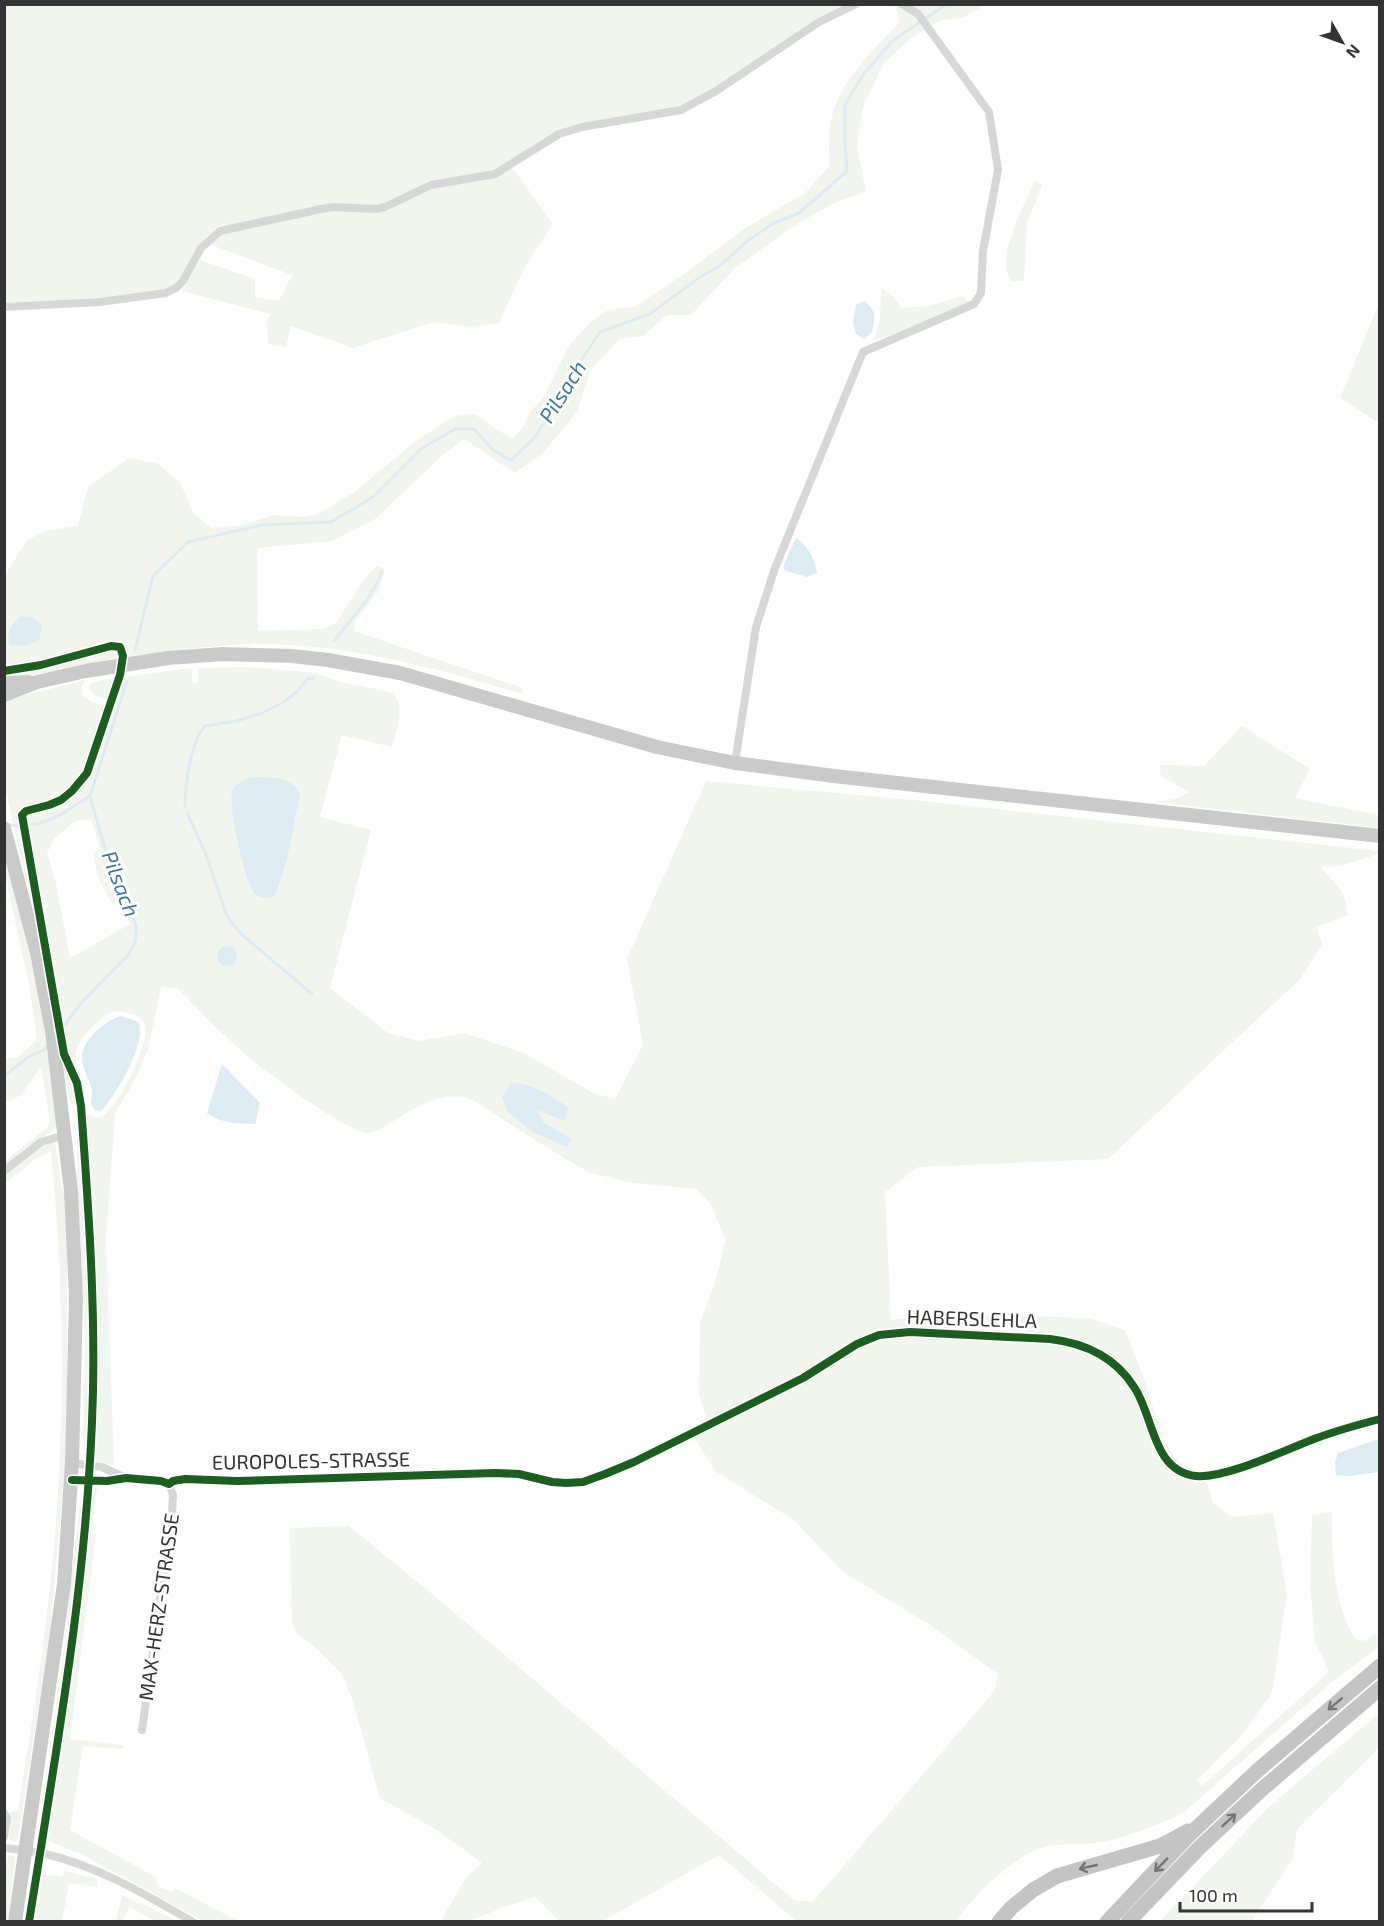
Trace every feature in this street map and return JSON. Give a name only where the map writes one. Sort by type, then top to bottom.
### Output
[{"type":"highway","points":[[1107,1922],[1201,1824],[1257,1771],[1380,1666]]},
{"type":"highway","points":[[1128,1922],[1200,1847],[1261,1790],[1380,1688]]},
{"type":"highway","points":[[999,1922],[1011,1908],[1033,1890],[1057,1876],[1160,1846],[1201,1824]]},
{"type":"main road","points":[[4,683],[37,682],[118,666],[197,655],[260,654],[310,658],[400,673],[657,747],[735,763],[1380,836]]},
{"type":"main road","points":[[5,695],[37,682]]},
{"type":"main road","points":[[5,830],[37,953],[52,1031],[65,1135],[76,1275],[76,1367],[68,1544],[60,1620],[15,1922]]},
{"type":"street","points":[[4,307],[100,302],[166,293],[183,281],[201,248],[220,231],[333,207],[376,209],[385,207],[431,185],[495,174],[559,134],[582,127],[681,110],[716,91],[819,22],[856,4]]},
{"type":"street","points":[[735,763],[756,627],[775,568],[863,352],[974,304],[981,293],[983,251],[998,170],[989,112],[928,26],[918,14],[902,4]]},
{"type":"street","points":[[4,1171],[41,1142],[65,1135]]},
{"type":"street","name":"HABERSLEHLA","points":[[552,1482],[582,1482],[634,1462],[803,1378],[857,1344],[879,1335],[892,1333],[1050,1339],[1084,1346],[1108,1360],[1125,1374],[1141,1400],[1163,1456],[1178,1470],[1196,1476],[1222,1473],[1314,1439],[1380,1419]]},
{"type":"street","name":"EUROPOLES-STRASSE","points":[[72,1463],[102,1467],[126,1478]]},
{"type":"street","name":"EUROPOLES-STRASSE","points":[[72,1480],[107,1481],[126,1478],[161,1481],[169,1484],[185,1479],[238,1481],[495,1473],[519,1474],[552,1482]]},
{"type":"street","name":"MAX-HERZ-STRASSE","points":[[142,1730],[172,1514],[173,1495],[169,1484]]},
{"type":"street","points":[[4,1813],[7,1818],[4,1837]]},
{"type":"street","points":[[4,1848],[77,1863],[115,1879],[193,1922]]},
{"type":"shaded area","points":[[4,5],[847,5],[815,20],[695,100],[646,113],[575,125],[553,133],[531,147],[511,166],[553,224],[524,268],[499,323],[470,327],[433,322],[353,348],[291,326],[286,347],[268,344],[267,322],[270,314],[182,291],[200,260],[255,279],[255,297],[279,301],[292,275],[209,244],[221,234],[227,222],[216,228],[202,241],[175,285],[146,293],[5,303]]},
{"type":"shaded area","points":[[895,5],[985,5],[962,18],[942,20],[933,24],[909,40],[884,63],[863,107],[857,146],[866,192],[838,201],[799,223],[735,268],[691,315],[667,315],[643,336],[620,339],[591,369],[577,412],[542,454],[515,473],[464,439],[443,455],[375,519],[332,541],[257,548],[258,631],[324,629],[336,623],[363,581],[376,566],[385,569],[379,590],[355,621],[354,631],[522,688],[522,694],[392,659],[292,645],[224,645],[122,658],[119,645],[110,641],[26,666],[5,669],[5,575],[27,540],[47,531],[78,526],[88,487],[129,458],[158,464],[180,482],[193,513],[211,528],[236,526],[275,515],[300,517],[318,514],[356,491],[413,443],[454,416],[474,414],[512,439],[523,427],[530,412],[544,397],[570,344],[591,322],[608,310],[636,306],[747,227],[804,194],[829,167],[829,132],[836,105],[858,67],[900,22]]},
{"type":"shaded area","points":[[1035,180],[1042,185],[1027,224],[1024,281],[1011,281],[1006,265],[1009,241]]},
{"type":"shaded area","points":[[881,288],[902,308],[929,306],[962,296],[969,302],[873,341],[880,322]]},
{"type":"shaded area","points":[[864,301],[873,311],[874,318],[872,332],[864,339],[856,334],[853,322],[856,305]]},
{"type":"shaded area","points":[[1379,303],[1380,423],[1340,398]]},
{"type":"shaded area","points":[[796,538],[810,553],[817,573],[807,577],[784,570],[784,564]]},
{"type":"shaded area","points":[[21,616],[33,618],[42,625],[39,640],[25,646],[9,645],[10,629]]},
{"type":"shaded area","points":[[109,648],[115,649],[117,658],[5,679],[4,675],[33,671]]},
{"type":"shaded area","points":[[247,667],[317,673],[337,681],[390,692],[398,703],[400,710],[398,725],[392,747],[342,735],[320,817],[371,830],[330,988],[388,1033],[420,1041],[464,1033],[524,1053],[593,1093],[615,1099],[643,1045],[627,959],[706,781],[923,801],[1379,851],[1379,854],[1340,866],[1321,867],[1343,893],[1348,915],[1317,927],[1322,945],[1300,979],[1108,1159],[918,1167],[885,1192],[891,1320],[932,1315],[1060,1317],[1091,1319],[1125,1330],[1164,1441],[1175,1458],[1207,1482],[1213,1503],[1233,1517],[1273,1513],[1287,1594],[1272,1693],[1239,1738],[1197,1780],[1202,1786],[1329,1672],[1315,1641],[1310,1585],[1312,1515],[1331,1512],[1335,1577],[1347,1624],[1355,1639],[1365,1641],[1379,1632],[1379,1646],[1331,1683],[1183,1813],[1118,1838],[1095,1843],[1050,1846],[1032,1852],[995,1878],[956,1921],[796,1921],[719,1855],[603,1921],[559,1921],[535,1897],[469,1921],[441,1921],[465,1879],[482,1863],[437,1830],[380,1798],[352,1698],[341,1673],[317,1649],[297,1634],[292,1623],[290,1528],[349,1526],[794,1900],[813,1902],[995,1690],[998,1674],[927,1623],[843,1572],[794,1520],[715,1471],[694,1437],[710,1429],[699,1395],[700,1323],[715,1282],[726,1240],[710,1203],[696,1189],[627,1182],[588,1172],[473,1100],[463,1097],[443,1097],[414,1109],[376,1131],[369,1133],[360,1131],[313,1104],[257,1064],[177,988],[161,987],[148,1050],[115,1114],[106,1238],[114,1465],[92,1460],[94,1329],[84,1112],[95,1117],[108,1113],[124,1090],[138,1060],[143,1045],[145,1025],[135,1016],[115,1011],[103,1017],[88,1031],[76,1053],[84,1092],[82,1099],[81,1086],[67,1052],[54,969],[25,818],[20,819],[37,910],[31,902],[5,788],[4,703],[17,697],[85,680],[81,687],[83,696],[92,702],[106,706],[104,714],[111,715],[123,677],[192,668],[192,683],[197,683],[199,668]],"holes":[[[91,819],[100,847],[94,854],[97,875],[111,903],[120,900],[130,924],[70,958],[56,883],[47,853],[54,839],[75,821]],[[512,1082],[528,1085],[568,1107],[565,1121],[537,1109],[544,1123],[572,1139],[508,1112]]]},
{"type":"shaded area","points":[[116,677],[110,700],[96,696],[89,690],[89,685],[94,682]]},
{"type":"shaded area","points":[[1242,726],[1310,769],[1295,798],[1379,815],[1379,828],[1155,802],[1175,799],[1190,792],[1160,776],[1161,765],[1204,766]]},
{"type":"shaded area","points":[[252,777],[286,781],[291,783],[300,794],[287,860],[275,895],[267,898],[256,895],[250,886],[232,809],[233,789],[239,783]]},
{"type":"shaded area","points":[[4,852],[23,923],[42,1010],[57,1125],[5,1166],[5,1161],[48,1127],[50,1122],[41,1067],[21,1095],[5,1103],[5,1058],[17,1058],[37,1040],[29,984],[5,875]]},
{"type":"shaded area","points":[[39,920],[53,1000],[37,925]]},
{"type":"shaded area","points":[[227,946],[234,949],[237,956],[234,963],[227,966],[220,963],[217,956],[220,949]]},
{"type":"shaded area","points":[[53,1001],[64,1063],[77,1097],[78,1102],[74,1104],[71,1103],[68,1095]]},
{"type":"shaded area","points":[[120,1016],[139,1023],[138,1043],[129,1068],[116,1091],[103,1109],[95,1110],[91,1105],[92,1091],[83,1064],[82,1053],[95,1033],[107,1022]]},
{"type":"shaded area","points":[[222,1064],[260,1103],[255,1124],[224,1121],[207,1113]]},
{"type":"shaded area","points":[[512,1082],[528,1085],[568,1107],[565,1121],[537,1110],[544,1123],[572,1139],[567,1147],[531,1131],[508,1112],[502,1098]]},
{"type":"shaded area","points":[[80,1110],[88,1283],[88,1456],[83,1437],[85,1334],[77,1177],[77,1119]]},
{"type":"shaded area","points":[[51,1142],[55,1143],[61,1185],[66,1199],[65,1468],[50,1632],[18,1838],[15,1842],[10,1839],[10,1812],[18,1811],[34,1708],[54,1548],[62,1378],[59,1264],[51,1151],[34,1160],[5,1184],[4,1176],[27,1156]]},
{"type":"shaded area","points":[[1379,1439],[1379,1472],[1349,1476],[1336,1475],[1335,1462],[1338,1453]]},
{"type":"shaded area","points":[[97,1488],[91,1534],[96,1535],[70,1739],[123,1745],[123,1749],[83,1746],[70,1830],[157,1878],[158,1886],[172,1892],[175,1888],[238,1921],[203,1921],[81,1854],[46,1840],[79,1602],[91,1490]]},
{"type":"shaded area","points":[[85,1490],[69,1645],[40,1834],[39,1822],[63,1658],[80,1500]]},
{"type":"shaded area","points":[[1379,1713],[1379,1748],[1297,1829],[1293,1858],[1252,1921],[1160,1921],[1269,1807]]},
{"type":"shaded area","points":[[8,1855],[14,1856],[15,1860],[8,1921],[5,1921],[5,1863]]},
{"type":"shaded area","points":[[64,1871],[97,1879],[97,1887],[69,1883],[62,1921],[34,1921],[43,1875],[63,1876]]},
{"type":"shaded area","points":[[122,1895],[177,1921],[155,1921],[130,1907],[122,1921],[116,1921]]},
{"type":"waterway","name":"Pilsach","points":[[135,650],[153,576],[188,542],[262,525],[331,522],[373,497],[421,449],[455,429],[474,429],[493,450],[511,460],[535,437],[600,332],[650,314],[700,277],[720,266],[746,242],[772,224],[799,213],[847,171],[845,105],[863,75],[892,41],[947,4]]},
{"type":"waterway","points":[[334,641],[367,599],[382,571]]},
{"type":"waterway","points":[[185,806],[193,752],[205,726],[260,714],[282,703],[297,692],[308,678],[313,679],[314,677]]},
{"type":"waterway","name":"Pilsach","points":[[57,1035],[83,1001],[128,955],[136,940],[136,925],[112,873],[90,796],[127,681]]},
{"type":"waterway","points":[[6,825],[32,825],[51,819],[90,796]]},
{"type":"waterway","points":[[187,813],[205,852],[227,916],[240,933],[312,994]]},
{"type":"waterway","name":"Pilsach","points":[[4,1076],[27,1058],[44,1050],[49,1044]]},
{"type":"cycle path","points":[[4,671],[41,665],[111,646],[120,647],[123,656],[120,675],[87,773],[61,800],[26,811],[22,815],[64,1054],[77,1083],[81,1106],[93,1320],[90,1458],[78,1591],[29,1922]]},
{"type":"cycle path","points":[[72,1480],[107,1481],[126,1478],[161,1481],[169,1484],[185,1479],[238,1481],[495,1473],[519,1474],[552,1482],[583,1482],[634,1462],[803,1378],[857,1344],[879,1335],[910,1332],[1050,1339],[1075,1344],[1098,1353],[1118,1367],[1134,1387],[1162,1453],[1182,1472],[1196,1476],[1208,1476],[1238,1469],[1322,1436],[1380,1419]]}]
